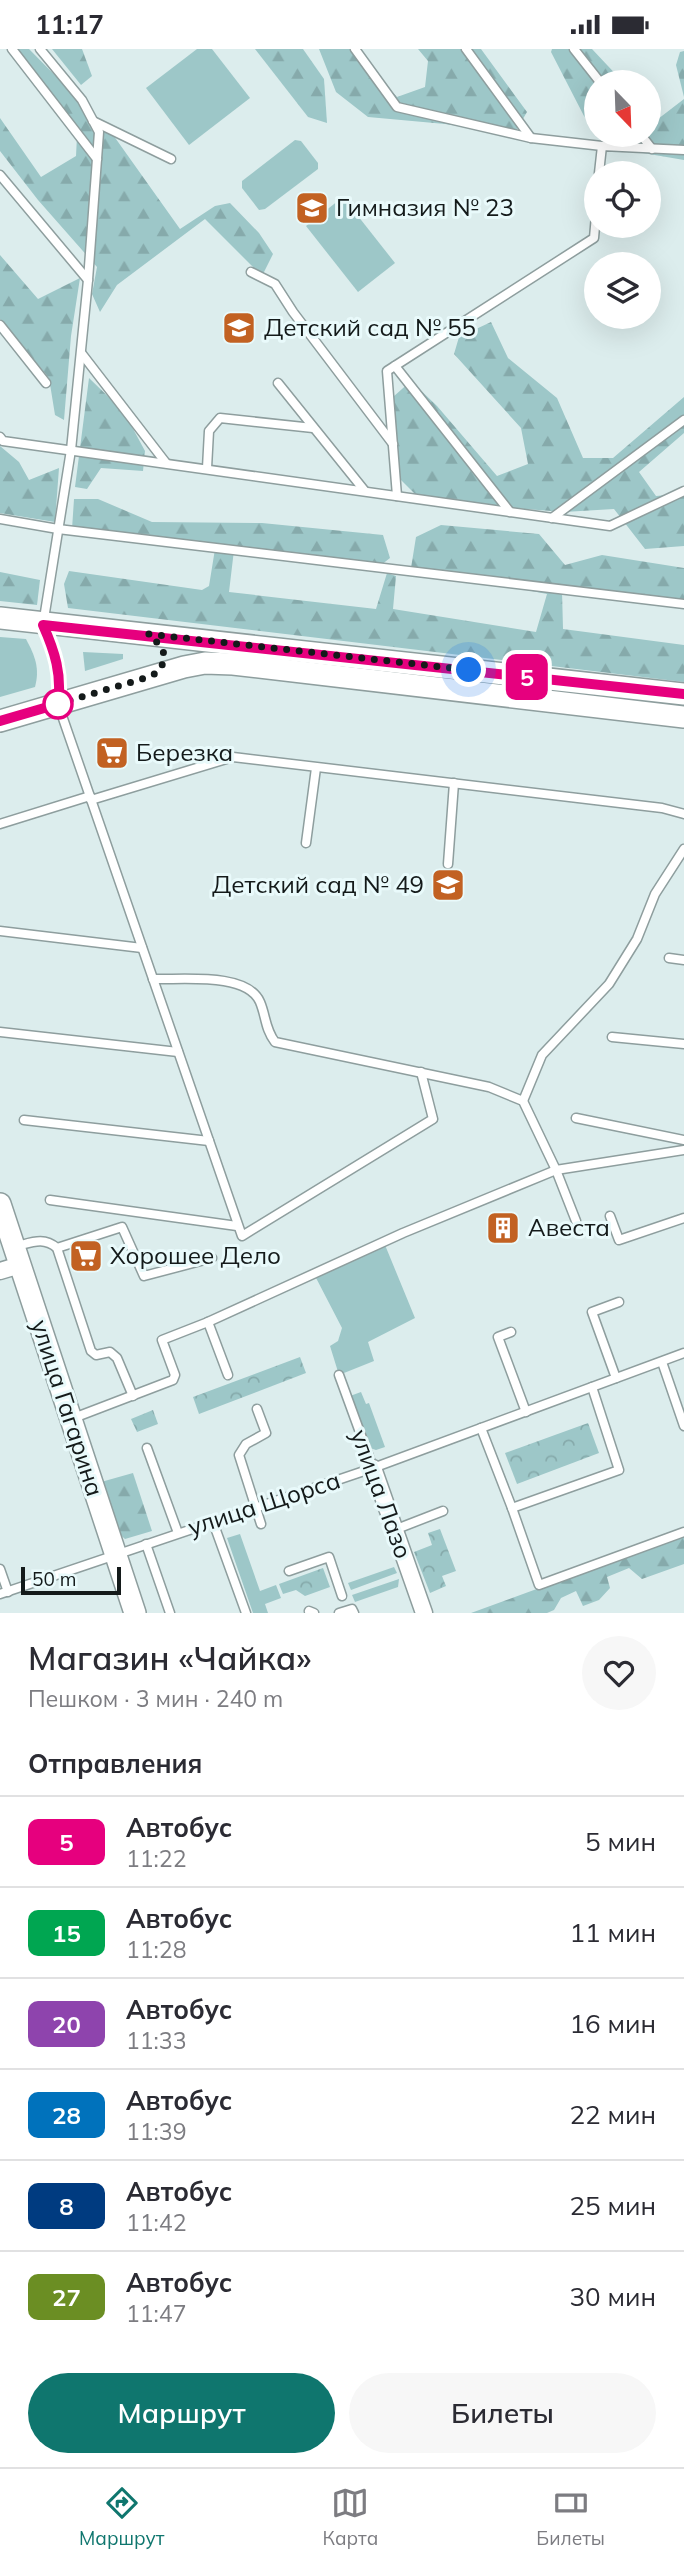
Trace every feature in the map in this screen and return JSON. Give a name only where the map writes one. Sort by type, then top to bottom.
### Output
[{"type":"main road","points":[[0,618],[43,625],[148,634],[684,694]]},
{"type":"main road","points":[[148,634],[159,643],[165,661],[162,669],[152,676]]},
{"type":"main road","points":[[0,721],[205,663],[233,664],[684,717]]},
{"type":"main road","name":"улица Гагарина","points":[[0,1203],[11,1261],[71,1419],[135,1613]]},
{"type":"street","name":"улица Лазо","points":[[373,1468],[424,1613]]},
{"type":"lane","points":[[12,49],[97,159]]},
{"type":"lane","points":[[40,49],[82,100],[99,132],[82,354],[71,450],[43,625],[59,666],[58,704],[242,1235],[433,1119],[421,1072]]},
{"type":"lane","points":[[355,49],[397,107],[531,138],[584,144]]},
{"type":"lane","points":[[466,49],[531,138]]},
{"type":"lane","points":[[574,49],[591,70]]},
{"type":"lane","points":[[93,121],[171,159]]},
{"type":"lane","points":[[619,147],[684,151]]},
{"type":"lane","points":[[0,176],[88,280]]},
{"type":"lane","points":[[397,496],[387,371],[592,238]]},
{"type":"lane","points":[[251,272],[275,284],[293,312],[393,444]]},
{"type":"lane","points":[[0,325],[46,383]]},
{"type":"lane","points":[[82,354],[166,463]]},
{"type":"lane","points":[[395,366],[510,512]]},
{"type":"lane","points":[[278,383],[364,490]]},
{"type":"lane","points":[[207,468],[209,431],[220,418],[313,428]]},
{"type":"lane","points":[[552,518],[684,421]]},
{"type":"lane","points":[[0,437],[2,440],[610,526],[684,491]]},
{"type":"lane","points":[[0,519],[58,529],[684,604]]},
{"type":"lane","points":[[0,824],[233,757],[662,809],[684,814]]},
{"type":"lane","points":[[306,843],[316,768]]},
{"type":"lane","points":[[448,865],[454,783]]},
{"type":"lane","points":[[523,1101],[542,1055],[609,984],[637,939],[655,894],[684,849]]},
{"type":"lane","points":[[0,931],[142,948]]},
{"type":"lane","points":[[669,958],[684,960]]},
{"type":"lane","points":[[153,979],[234,981],[249,988],[259,1001],[267,1032],[275,1042],[489,1087],[523,1101],[556,1170],[576,1221]]},
{"type":"lane","points":[[0,1032],[178,1052]]},
{"type":"lane","points":[[612,1037],[684,1044]]},
{"type":"lane","points":[[576,1118],[684,1140]]},
{"type":"lane","points":[[24,1120],[209,1141]]},
{"type":"lane","points":[[71,1419],[173,1380],[175,1375],[162,1340],[208,1322],[402,1233],[556,1170],[684,1150]]},
{"type":"lane","points":[[50,1199],[237,1226]]},
{"type":"lane","points":[[610,1216],[619,1240],[684,1218]]},
{"type":"lane","points":[[57,1248],[122,1227],[145,1276],[212,1258]]},
{"type":"lane","points":[[11,1261],[40,1240],[50,1242],[57,1248],[91,1351],[96,1355],[110,1352],[117,1358],[133,1396]]},
{"type":"lane","points":[[616,1378],[592,1312],[619,1302]]},
{"type":"lane","points":[[208,1322],[228,1375]]},
{"type":"lane","points":[[511,1332],[498,1337],[526,1412]]},
{"type":"lane","name":"улица Щорса","points":[[4,1593],[373,1468],[684,1353]]},
{"type":"lane","points":[[662,1362],[684,1426]]},
{"type":"lane","name":"улица Лазо","points":[[339,1375],[373,1468]]},
{"type":"lane","points":[[512,1508],[620,1470],[592,1387]]},
{"type":"lane","points":[[257,1409],[266,1433],[246,1444],[239,1454],[261,1524]]},
{"type":"lane","points":[[481,1428],[538,1585],[684,1532]]},
{"type":"lane","points":[[147,1448],[178,1533]]},
{"type":"lane","points":[[394,1530],[443,1511]]},
{"type":"lane","points":[[213,1522],[246,1613]]},
{"type":"lane","points":[[146,1544],[170,1613]]},
{"type":"lane","points":[[289,1571],[329,1557],[342,1596]]},
{"type":"lane","points":[[0,1569],[4,1593]]},
{"type":"lane","points":[[339,1613],[352,1609],[354,1613]]},
{"type":"green space","points":[[13,49],[29,49],[111,132],[180,229],[215,206],[230,203],[259,233],[273,254],[262,276],[205,219],[117,285],[100,312],[92,294],[97,267],[38,200],[0,151],[0,118],[41,177],[76,156],[77,136]]},
{"type":"green space","points":[[52,49],[82,49],[92,76],[81,85]]},
{"type":"green space","points":[[197,49],[212,49],[250,98],[189,145],[146,88]]},
{"type":"green space","points":[[255,49],[303,49],[324,79],[327,123],[308,117]]},
{"type":"green space","points":[[319,49],[351,49],[397,97],[425,87],[428,61],[418,49],[481,49],[527,112],[514,134],[368,117],[336,92]]},
{"type":"green space","points":[[552,49],[592,49],[612,70],[584,70],[584,116],[551,52]]},
{"type":"green space","points":[[684,51],[684,97],[676,65],[680,52]]},
{"type":"green space","points":[[684,99],[684,160],[608,147],[662,147],[662,116]]},
{"type":"green space","points":[[295,140],[301,141],[318,163],[318,169],[265,209],[259,210],[242,188],[242,181]]},
{"type":"green space","points":[[343,197],[395,263],[358,292],[306,226]]},
{"type":"green space","points":[[0,255],[38,299],[80,278],[71,336],[64,420],[55,415],[49,378],[0,319]]},
{"type":"green space","points":[[491,322],[508,358],[557,398],[583,458],[613,458],[684,397],[684,433],[639,472],[656,496],[678,494],[684,489],[684,546],[645,549],[614,509],[564,512],[487,506],[416,495],[392,471],[393,397],[411,381],[437,406],[497,476],[528,464],[521,428],[454,354],[459,337]]},
{"type":"green space","points":[[89,378],[124,412],[145,451],[143,471],[101,468],[87,489],[75,487]]},
{"type":"green space","points":[[0,446],[19,462],[29,480],[59,468],[55,522],[0,513]]},
{"type":"green space","points":[[74,499],[98,499],[152,522],[262,523],[383,535],[390,558],[381,565],[234,550],[229,592],[376,609],[387,573],[396,576],[393,609],[536,632],[547,594],[411,568],[416,537],[441,525],[539,534],[565,565],[602,555],[684,568],[684,604],[562,591],[563,629],[684,645],[684,682],[68,608],[64,584],[69,571],[202,590],[209,586],[215,549],[72,529]]},
{"type":"green space","points":[[0,572],[40,580],[37,605],[0,601]]},
{"type":"green space","points":[[0,637],[26,639],[36,662],[35,687],[0,697]]},
{"type":"green space","points":[[83,652],[123,654],[123,659],[85,671]]},
{"type":"green space","points":[[385,1245],[415,1318],[368,1342],[374,1361],[339,1375],[330,1346],[338,1341],[342,1328],[314,1274]]},
{"type":"green space","points":[[300,1357],[306,1373],[199,1414],[193,1397]]},
{"type":"green space","points":[[361,1392],[366,1404],[369,1403],[385,1447],[376,1450],[370,1448],[350,1396]]},
{"type":"green space","points":[[153,1410],[158,1424],[137,1432],[131,1419]]},
{"type":"green space","points":[[588,1423],[599,1453],[517,1484],[505,1453]]},
{"type":"green space","points":[[133,1473],[152,1531],[125,1539],[116,1531],[101,1482]]},
{"type":"green space","points":[[440,1529],[456,1571],[442,1576],[446,1586],[430,1593],[414,1552],[432,1545],[428,1533]]},
{"type":"green space","points":[[240,1534],[260,1591],[276,1585],[281,1598],[265,1604],[268,1613],[253,1613],[227,1538]]},
{"type":"green space","points":[[684,1535],[684,1564],[642,1579],[629,1568],[607,1577],[610,1588],[599,1600],[583,1606],[576,1591],[561,1598],[554,1610],[547,1613],[471,1613]]},
{"type":"green space","points":[[394,1567],[397,1573],[351,1590],[348,1583]]},
{"type":"green space","points":[[323,1568],[330,1587],[305,1596],[296,1590],[283,1594],[279,1584]]},
{"type":"green space","points":[[399,1579],[398,1587],[355,1602],[352,1595]]},
{"type":"bus line","name":"5","points":[[0,721],[58,704],[59,666],[43,625],[148,634],[684,694]]},
{"type":"place","name":"Гимназия № 23","points":[[312,208]]},
{"type":"place","name":"Детский сад № 55","points":[[239,328]]},
{"type":"place","name":"Березка","points":[[112,753]]},
{"type":"place","name":"Детский сад № 49","points":[[448,885]]},
{"type":"place","name":"Авеста","points":[[503,1228]]},
{"type":"place","name":"Хорошее Дело","points":[[86,1256]]},
{"type":"route","points":[[58,704],[152,676],[162,669],[164,652],[159,643],[148,634],[469,670]]}]
